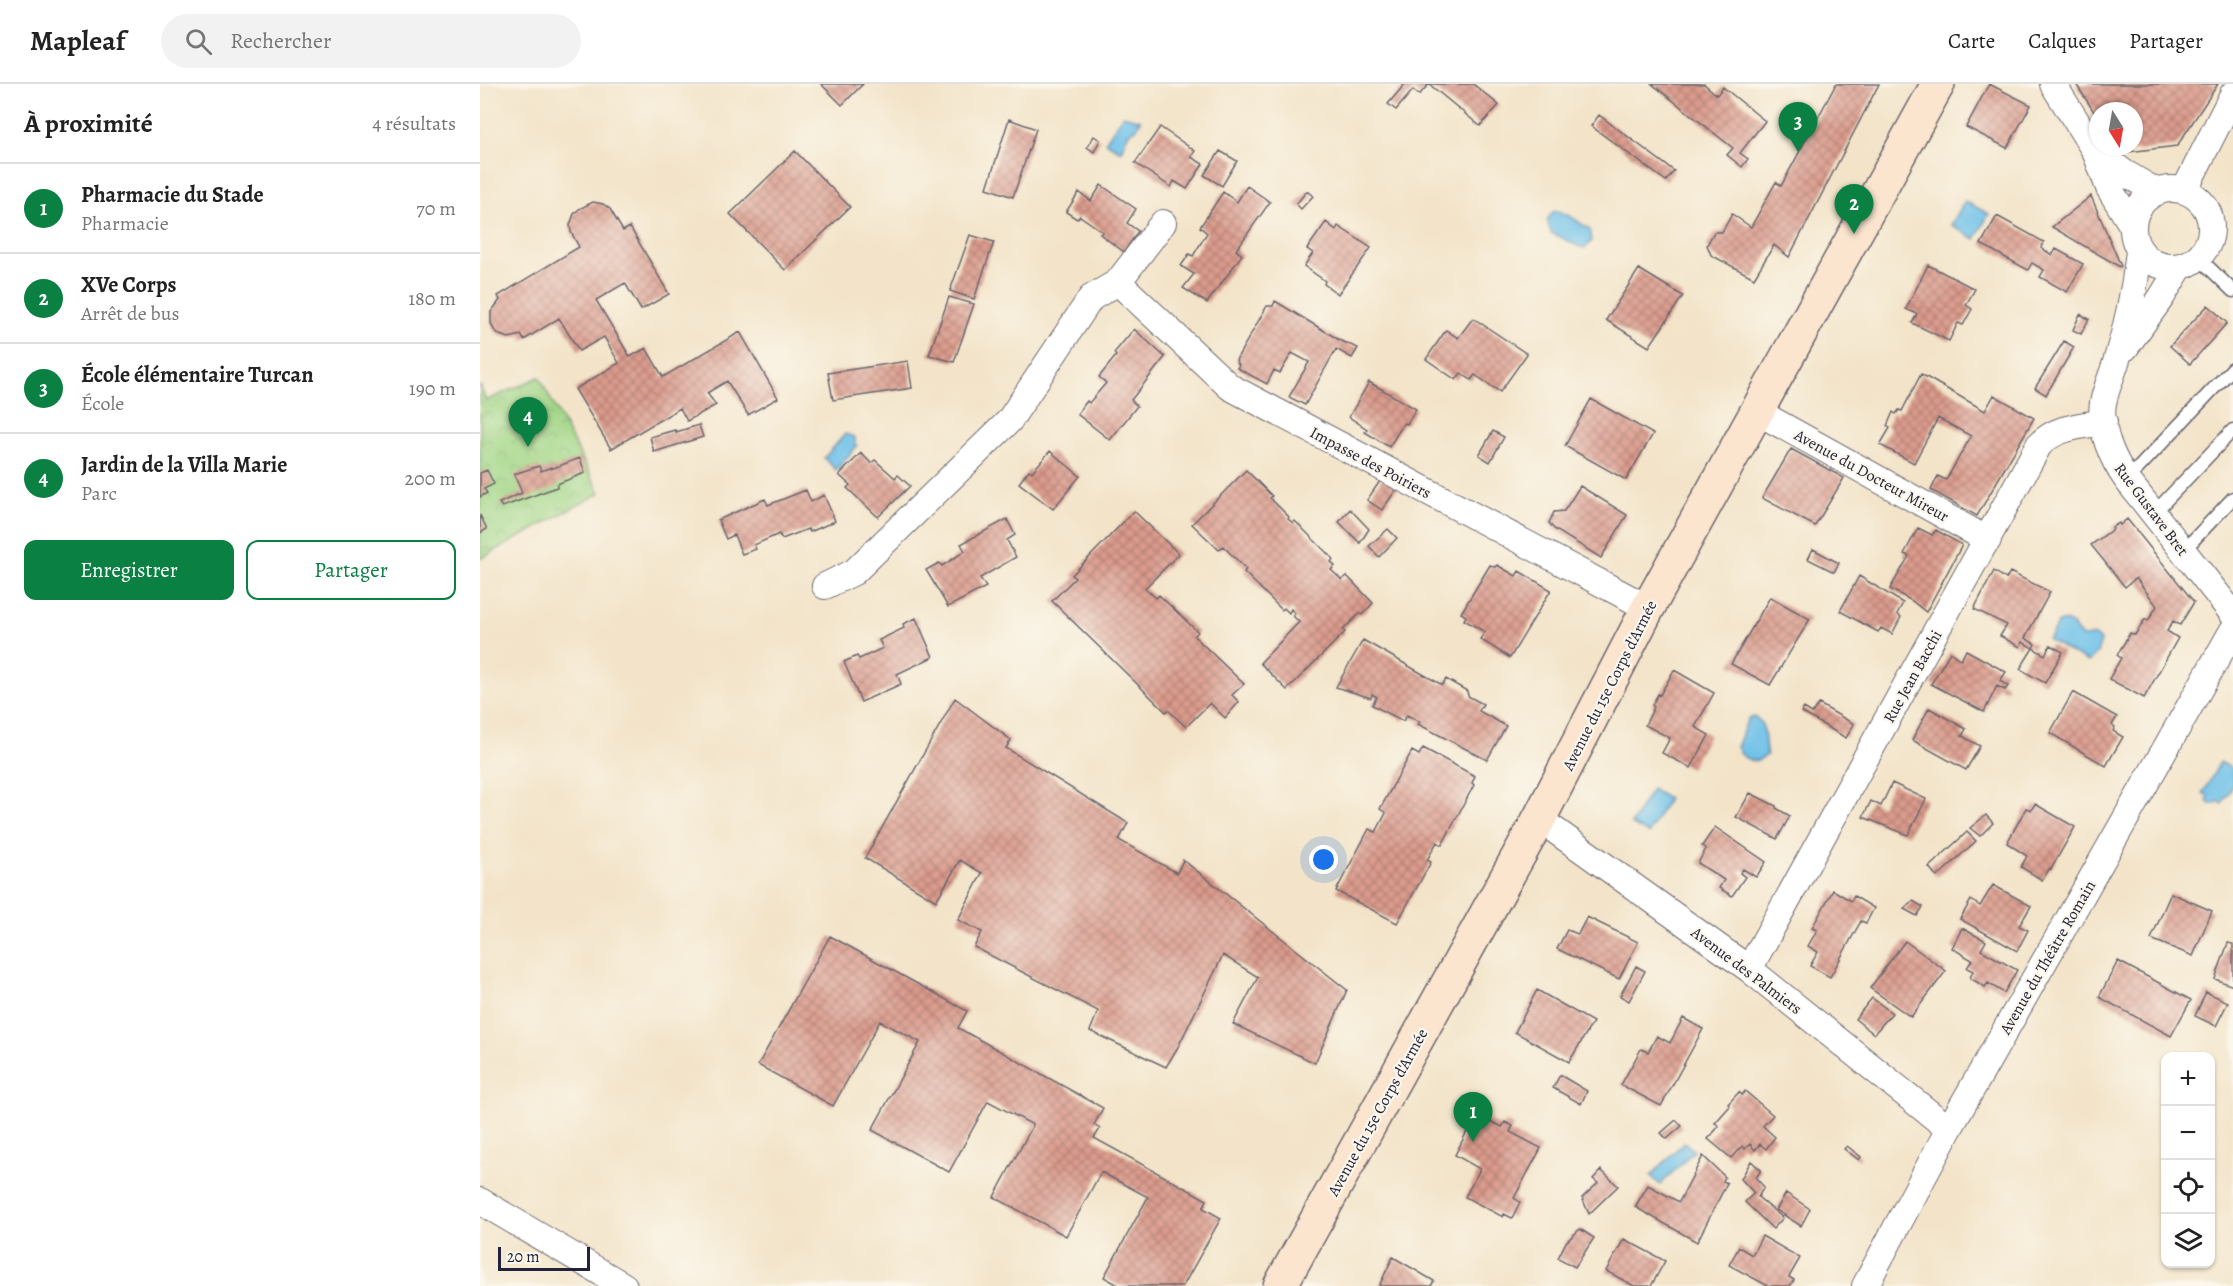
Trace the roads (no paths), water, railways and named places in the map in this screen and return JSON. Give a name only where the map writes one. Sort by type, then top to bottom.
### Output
[{"type":"main road","name":"Avenue du 15e Corps d'Armée","points":[[1280,1286],[1539,819],[1648,608],[1938,84]]},
{"type":"street","points":[[2053,84],[2089,141]]},
{"type":"street","points":[[2184,191],[2223,129],[2233,94]]},
{"type":"street","points":[[2097,156],[2109,188],[2136,239],[2148,259],[2160,265],[2189,262],[2205,248],[2210,237],[2209,214],[2203,204],[2184,191],[2171,189],[2157,192],[2146,199],[2137,210],[2136,239]]},
{"type":"street","points":[[2101,156],[2122,172],[2157,192]]},
{"type":"street","points":[[825,586],[854,572],[1009,421],[1091,298],[1118,282],[1163,223]]},
{"type":"street","name":"Rue Gustave Bret","points":[[2136,239],[2134,290],[2118,358],[2103,403],[2108,444],[2116,464],[2127,480],[2233,614]]},
{"type":"street","name":"Rue Gustave Bret","points":[[2118,358],[2189,262]]},
{"type":"street","name":"Impasse des Poiriers","points":[[1118,282],[1230,387],[1648,608]]},
{"type":"street","name":"Avenue du Docteur Mireur","points":[[1756,411],[1988,540]]},
{"type":"street","name":"Rue Jean Bacchi","points":[[1749,969],[2039,446],[2046,437],[2056,432],[2104,422]]},
{"type":"street","name":"Avenue du Théâtre Romain","points":[[1865,1286],[1949,1129],[2233,630]]},
{"type":"street","name":"Avenue des Palmiers","points":[[1539,819],[1749,969],[1949,1129]]},
{"type":"street","points":[[480,1201],[624,1286]]},
{"type":"lane","points":[[2189,262],[2233,291]]},
{"type":"lane","points":[[2127,480],[2233,368]]},
{"type":"lane","points":[[2154,513],[2233,430]]},
{"type":"lane","points":[[2184,550],[2233,498]]},
{"type":"water","points":[[1123,115],[1141,120],[1136,129],[1128,134],[1121,151],[1105,142]]},
{"type":"water","points":[[1965,201],[1989,214],[1975,239],[1951,225]]},
{"type":"water","points":[[1558,211],[1570,216],[1590,230],[1592,241],[1585,248],[1551,233],[1547,220],[1553,212]]},
{"type":"water","points":[[845,434],[855,437],[857,446],[836,470],[824,458]]},
{"type":"water","points":[[2066,621],[2082,637],[2094,636],[2101,641],[2097,653],[2088,662],[2048,640],[2058,623]]},
{"type":"water","points":[[1755,717],[1762,724],[1767,755],[1754,761],[1743,756],[1737,747],[1749,718]]},
{"type":"water","points":[[2220,762],[2233,769],[2233,785],[2222,804],[2218,801],[2210,804],[2207,801],[2208,796],[2203,793]]},
{"type":"water","points":[[1652,789],[1668,799],[1648,834],[1631,824]]},
{"type":"water","points":[[1684,1142],[1694,1151],[1660,1185],[1651,1176]]},
{"type":"place","name":"École élémentaire Turcan","points":[[1798,152]]},
{"type":"place","name":"XVe Corps","points":[[1854,234]]},
{"type":"place","name":"Jardin de la Villa Marie","points":[[528,447]]},
{"type":"place","name":"Pharmacie du Stade","points":[[1473,1142]]}]
